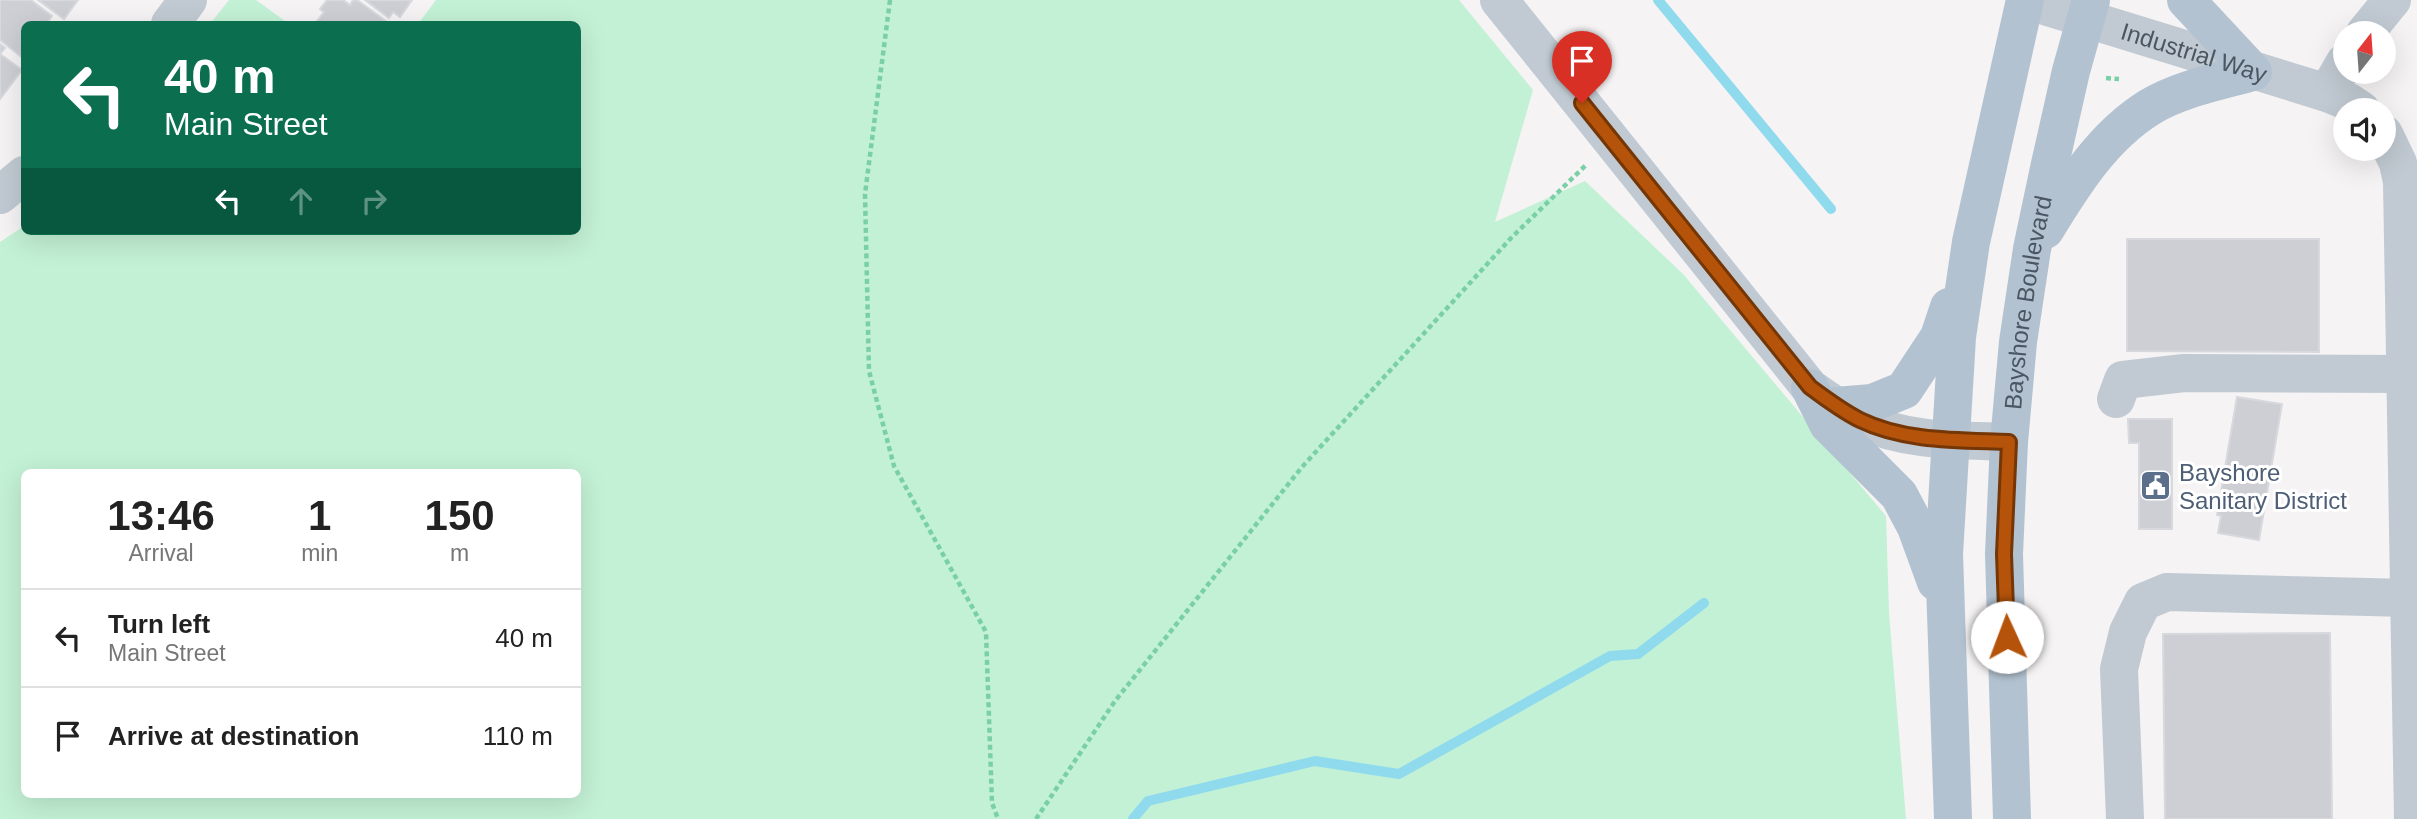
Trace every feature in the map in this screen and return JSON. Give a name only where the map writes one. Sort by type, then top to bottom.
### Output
[{"type":"main road","points":[[1953,819],[1944,554],[1956,337],[1971,242],[2025,0]]},
{"type":"main road","points":[[2032,249],[2082,170],[2116,134],[2150,106],[2193,89],[2253,72],[2186,0]]},
{"type":"main road","name":"Bayshore Boulevard","points":[[2012,819],[2004,554],[2009,442],[2018,342],[2032,249],[2056,137],[2088,10]]},
{"type":"main road","points":[[1947,611],[1916,527],[1899,495],[1828,424],[1823,397],[1872,403],[1904,390],[1939,337],[1971,242]]},
{"type":"street","points":[[172,21],[188,0]]},
{"type":"street","points":[[1499,0],[1823,397],[1862,421],[1890,430],[1920,437],[2009,442]]},
{"type":"street","name":"Industrial Way","points":[[2025,0],[2088,10],[2253,72],[2333,77]]},
{"type":"street","points":[[2375,21],[2392,0]]},
{"type":"street","points":[[2396,159],[2402,182],[2409,598],[2413,666],[2413,819]]},
{"type":"street","points":[[0,195],[21,178]]},
{"type":"street","points":[[2116,399],[2123,380],[2184,373],[2405,374]]},
{"type":"street","points":[[2125,819],[2119,669],[2127,632],[2143,602],[2167,592],[2409,598]]},
{"type":"path","points":[[891,0],[865,194],[869,371],[894,466],[986,632],[992,803],[998,819]]},
{"type":"path","points":[[1036,819],[1115,701],[1302,467],[1511,238],[1586,166],[1616,145]]},
{"type":"green space","points":[[229,0],[256,0],[285,21],[212,21]]},
{"type":"green space","points":[[436,0],[1459,0],[1533,90],[1495,222],[1585,181],[1683,274],[1886,516],[1889,613],[1906,819],[0,819],[0,242],[21,228],[21,235],[581,235],[581,21],[420,21]]},
{"type":"building","points":[[0,0],[31,0],[52,16],[49,21],[21,21],[21,57],[0,40]]},
{"type":"building","points":[[38,0],[78,0],[64,19]]},
{"type":"building","points":[[327,0],[343,0],[350,5],[353,0],[357,0],[386,21],[317,21],[324,12],[320,9]]},
{"type":"building","points":[[365,0],[412,0],[400,17],[393,12],[389,18]]},
{"type":"building","points":[[0,54],[21,71],[0,99]]},
{"type":"building","points":[[2127,239],[2319,239],[2319,352],[2127,351]]},
{"type":"building","points":[[2237,397],[2282,404],[2259,540],[2218,533],[2221,516],[2217,515]]},
{"type":"building","name":"Bayshore Sanitary District","points":[[2128,419],[2172,419],[2172,529],[2139,529],[2139,443],[2129,443]]},
{"type":"building","points":[[2330,633],[2332,819],[2165,819],[2163,634]]},
{"type":"waterway","points":[[1658,0],[1831,209]]},
{"type":"waterway","points":[[1133,819],[1148,801],[1315,761],[1399,774],[1610,656],[1638,654],[1704,603]]},
{"type":"place","name":"Bayshore Sanitary District","points":[[2156,486]]},
{"type":"route","points":[[1582,103],[1810,387],[1862,421],[1890,430],[1920,437],[2009,442],[2004,554],[2007,637]]}]
